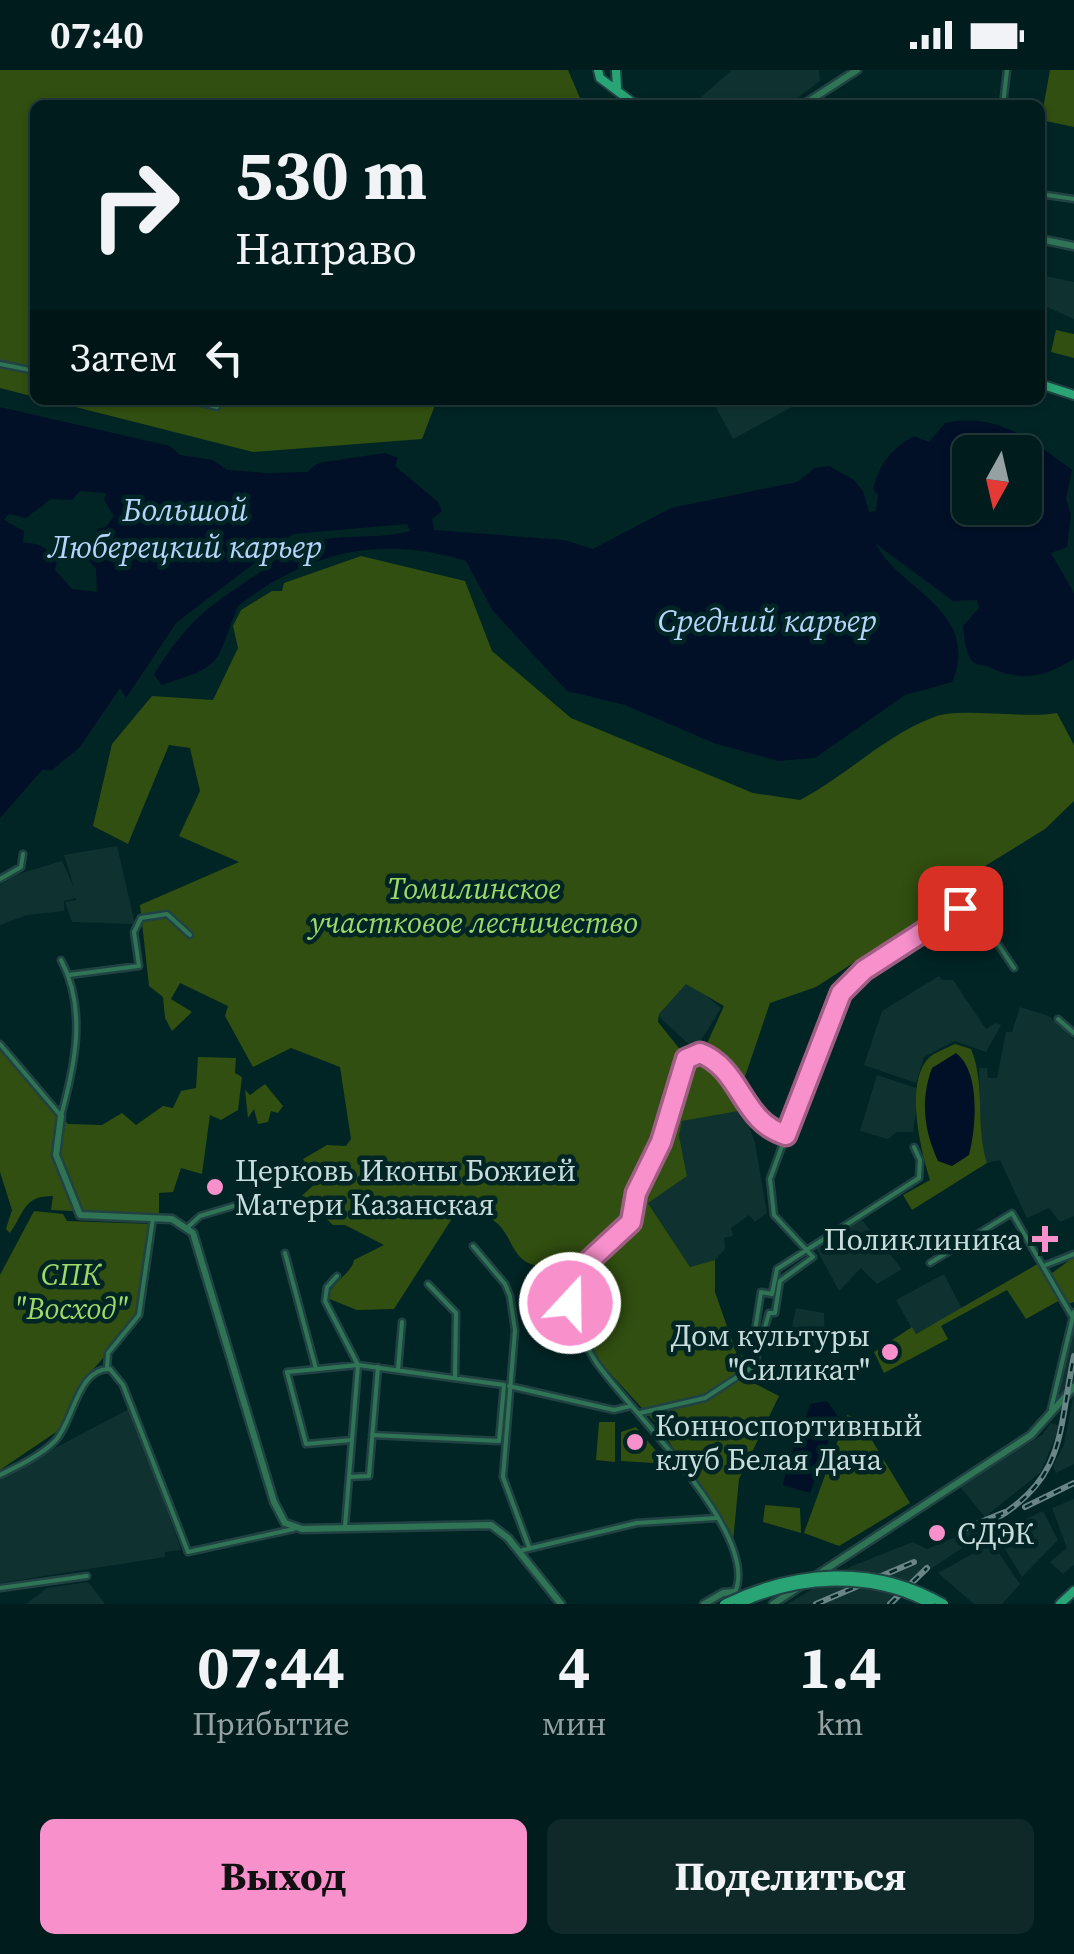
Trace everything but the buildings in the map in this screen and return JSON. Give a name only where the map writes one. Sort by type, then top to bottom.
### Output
[{"type":"main road","points":[[605,73],[630,100]]},
{"type":"main road","points":[[1045,386],[1074,395]]},
{"type":"main road","points":[[723,1604],[770,1583],[835,1575],[904,1585],[944,1604]]},
{"type":"main road","points":[[736,1604],[772,1590],[822,1582],[890,1588],[930,1604]]},
{"type":"main road","points":[[1060,1604],[1074,1591]]},
{"type":"street","points":[[811,100],[858,70]]},
{"type":"street","points":[[1004,100],[1007,70]]},
{"type":"street","points":[[1045,195],[1074,199]]},
{"type":"street","points":[[1045,240],[1074,246]]},
{"type":"street","points":[[0,364],[30,370]]},
{"type":"street","points":[[212,405],[217,406]]},
{"type":"street","points":[[0,879],[21,867],[23,854]]},
{"type":"street","points":[[914,1147],[920,1160],[919,1178],[805,1248],[777,1269],[772,1294],[761,1292],[755,1331],[767,1333],[770,1313],[775,1314],[780,1281],[813,1257],[805,1248],[771,1209],[770,1179],[833,1006],[864,970],[960,908],[979,916],[1014,968]]},
{"type":"street","points":[[69,976],[140,966],[134,932],[140,918],[166,914],[190,934]]},
{"type":"street","points":[[61,960],[69,976],[77,1025],[56,1155],[80,1215],[153,1218],[188,1227],[198,1243],[274,1502],[285,1523],[295,1528]]},
{"type":"street","points":[[1058,1019],[1074,1033]]},
{"type":"street","points":[[0,1044],[61,1116]]},
{"type":"street","points":[[736,1604],[733,1590],[738,1564],[716,1518],[584,1340],[564,1284],[631,1222],[636,1193],[661,1142],[686,1059],[700,1053],[720,1063],[761,1126],[786,1135]]},
{"type":"street","points":[[188,1227],[206,1214],[254,1200]]},
{"type":"street","points":[[930,1263],[1012,1213],[1073,1315],[1050,1414]]},
{"type":"street","points":[[107,1369],[108,1354],[139,1315],[153,1218]]},
{"type":"street","points":[[372,1435],[499,1441],[515,1330],[510,1296],[473,1246]]},
{"type":"street","points":[[286,1253],[316,1369]]},
{"type":"street","points":[[1045,1265],[1074,1254]]},
{"type":"street","points":[[337,1276],[326,1287],[325,1301],[358,1365],[345,1527]]},
{"type":"street","points":[[428,1284],[456,1313],[456,1377]]},
{"type":"street","points":[[398,1370],[402,1322]]},
{"type":"street","points":[[640,1413],[705,1398],[728,1386],[758,1361],[762,1334]]},
{"type":"street","points":[[352,1440],[306,1444],[288,1372],[358,1365],[456,1377],[614,1410],[633,1406]]},
{"type":"street","points":[[349,1477],[369,1476],[378,1367]]},
{"type":"street","points":[[107,1369],[118,1376],[188,1552],[295,1528],[487,1524],[499,1529],[561,1604]]},
{"type":"street","points":[[0,1475],[57,1438],[85,1382],[107,1369]]},
{"type":"street","points":[[506,1386],[502,1476],[529,1547]]},
{"type":"street","points":[[773,1604],[1030,1435],[1074,1388]]},
{"type":"street","points":[[519,1551],[637,1522],[716,1518]]},
{"type":"street","points":[[0,1588],[87,1576]]},
{"type":"street","points":[[704,1604],[733,1590]]},
{"type":"shaded area","points":[[732,70],[819,70],[820,81],[795,100],[698,100]]},
{"type":"shaded area","points":[[1045,276],[1074,282],[1074,319],[1045,306]]},
{"type":"shaded area","points":[[715,405],[796,405],[733,439]]},
{"type":"shaded area","points":[[117,846],[135,924],[72,922],[65,902],[76,898],[64,901],[64,911],[27,915],[0,925],[0,885],[18,874],[62,861],[74,887],[64,855]]},
{"type":"shaded area","points":[[677,972],[721,1008],[695,1050],[651,1009]]},
{"type":"shaded area","points":[[939,976],[942,980],[953,980],[986,1029],[996,1023],[1001,1025],[986,1052],[955,1041],[924,1057],[916,1083],[864,1065],[882,1011]]},
{"type":"shaded area","points":[[1020,1007],[1049,1016],[1074,1040],[1074,1216],[1060,1222],[1049,1208],[1027,1218],[1000,1160],[987,1163],[981,1144],[979,1068],[987,1068],[988,1078],[997,1078],[1006,1032],[1012,1032]]},
{"type":"shaded area","points":[[877,1075],[919,1089],[913,1132],[897,1132],[888,1139],[860,1131]]},
{"type":"shaded area","points":[[743,1109],[755,1143],[767,1213],[755,1222],[749,1215],[731,1228],[733,1236],[724,1238],[725,1249],[715,1260],[690,1267],[648,1202],[687,1175],[679,1136],[682,1121]]},
{"type":"shaded area","points":[[862,1220],[902,1269],[877,1284],[861,1268],[839,1291],[815,1246]]},
{"type":"shaded area","points":[[944,1274],[962,1309],[915,1334],[896,1300]]},
{"type":"shaded area","points":[[796,1308],[824,1313],[825,1347],[789,1342]]},
{"type":"shaded area","points":[[1074,1324],[1074,1384],[1059,1399],[1064,1364]]},
{"type":"shaded area","points":[[1074,1393],[1074,1464],[1056,1473],[1053,1466],[1064,1444]]},
{"type":"shaded area","points":[[131,1408],[181,1550],[165,1552],[165,1557],[0,1583],[0,1477]]},
{"type":"shaded area","points":[[1051,1423],[1060,1426],[1041,1472],[985,1517],[960,1487],[1042,1435]]},
{"type":"shaded area","points":[[1074,1499],[1074,1565],[1063,1574],[1050,1562],[1067,1548],[1052,1508]]},
{"type":"shaded area","points":[[1043,1511],[1058,1540],[1022,1577],[995,1533]]},
{"type":"shaded area","points":[[993,1516],[997,1525],[932,1568],[895,1604],[787,1604],[852,1566],[913,1542],[927,1549],[958,1536],[960,1528]]},
{"type":"shaded area","points":[[992,1543],[1020,1584],[1002,1604],[974,1604],[938,1573]]},
{"type":"shaded area","points":[[88,1582],[105,1604],[26,1604],[47,1588]]},
{"type":"green space","points":[[0,70],[568,70],[581,100],[30,100],[30,396],[0,388]]},
{"type":"green space","points":[[1050,70],[1074,70],[1074,127],[1045,121]]},
{"type":"green space","points":[[1056,330],[1074,334],[1074,358],[1051,352]]},
{"type":"green space","points":[[68,405],[435,405],[422,439],[253,452]]},
{"type":"green space","name":"Томилинское участковое лесничество","points":[[361,556],[465,581],[492,651],[571,718],[753,793],[800,800],[899,734],[945,714],[1057,713],[1074,745],[1074,801],[1045,829],[964,879],[931,925],[905,943],[892,938],[816,987],[770,1003],[736,1103],[738,1111],[682,1121],[679,1136],[687,1176],[648,1203],[690,1267],[715,1260],[715,1292],[737,1355],[753,1357],[742,1377],[779,1396],[739,1479],[733,1542],[661,1429],[598,1360],[565,1274],[546,1291],[535,1265],[522,1259],[503,1229],[486,1215],[462,1203],[394,1309],[357,1310],[327,1298],[354,1260],[384,1245],[345,1225],[333,1225],[315,1208],[296,1201],[316,1183],[303,1159],[327,1145],[346,1146],[351,1139],[340,1067],[291,1048],[253,1067],[225,1016],[228,1006],[180,983],[171,999],[192,1012],[172,1031],[165,1018],[163,997],[149,986],[140,905],[239,862],[179,836],[200,791],[190,748],[169,745],[128,844],[93,826],[112,744],[152,696],[213,700],[238,648],[233,626],[241,610],[272,591],[282,591],[284,583]],"holes":[[[686,984],[724,1006],[704,1050],[694,1058],[683,1053],[658,1022],[659,1014]]]},
{"type":"green space","points":[[955,1044],[971,1049],[976,1063],[987,1163],[912,1210],[903,1195],[930,1180],[917,1119],[920,1071],[929,1057]]},
{"type":"green space","points":[[0,1048],[68,1124],[102,1125],[122,1113],[136,1125],[163,1106],[173,1108],[181,1091],[196,1088],[198,1057],[236,1058],[235,1073],[242,1077],[238,1110],[221,1120],[210,1115],[202,1174],[181,1168],[173,1192],[159,1193],[159,1215],[51,1210],[53,1196],[43,1197],[30,1202],[10,1233],[6,1229],[12,1210],[0,1172]]},
{"type":"green space","points":[[265,1084],[283,1106],[278,1113],[271,1111],[268,1122],[258,1124],[254,1109],[248,1118],[245,1090],[250,1095]]},
{"type":"green space","name":"СПК \"Восход\"","points":[[34,1211],[63,1214],[67,1221],[151,1224],[134,1323],[81,1383],[59,1430],[0,1470],[0,1275]]},
{"type":"green space","points":[[1074,1257],[1074,1302],[1068,1304],[1052,1273]]},
{"type":"green space","points":[[1041,1262],[1060,1300],[1026,1319],[1007,1290],[941,1326],[948,1339],[884,1373],[874,1352],[912,1327],[916,1334]]},
{"type":"green space","points":[[847,1415],[859,1419],[910,1503],[839,1546],[804,1533]]},
{"type":"green space","points":[[599,1422],[615,1422],[615,1462],[596,1460]]},
{"type":"green space","name":"Конноспортивный клуб Белая Дача","points":[[636,1427],[657,1452],[653,1463],[621,1461],[621,1432]]},
{"type":"green space","points":[[765,1505],[800,1508],[801,1533],[763,1522]]},
{"type":"water","points":[[0,407],[170,446],[180,455],[213,460],[227,470],[307,472],[318,463],[385,453],[398,458],[395,466],[438,502],[442,511],[432,519],[434,530],[564,540],[593,549],[671,508],[797,482],[815,468],[829,466],[854,480],[863,491],[869,512],[876,511],[878,495],[873,489],[887,458],[914,436],[929,442],[945,423],[981,421],[1020,435],[952,435],[952,525],[1042,525],[1042,449],[1072,470],[1066,499],[1071,514],[1067,547],[1051,553],[1074,593],[1074,659],[1053,670],[1023,676],[975,663],[967,651],[963,626],[979,608],[977,600],[953,601],[876,544],[887,560],[947,619],[956,637],[958,658],[952,682],[905,695],[815,758],[778,761],[714,743],[625,705],[567,691],[493,611],[466,561],[404,549],[347,553],[292,572],[238,606],[220,652],[208,667],[161,685],[154,674],[203,614],[286,551],[318,540],[410,531],[407,524],[293,534],[177,622],[126,698],[120,688],[80,747],[52,770],[42,770],[0,818]],"holes":[[[80,491],[106,493],[104,500],[114,516],[106,527],[97,529],[98,545],[87,558],[96,569],[97,592],[72,589],[55,570],[57,562],[50,553],[39,545],[23,543],[24,531],[4,520],[9,514],[26,518],[51,499],[72,500]]]},
{"type":"water","points":[[956,1053],[970,1073],[975,1116],[969,1155],[952,1166],[938,1161],[929,1138],[925,1104],[932,1068]]},
{"type":"water","points":[[827,1401],[837,1415],[810,1493],[783,1485],[810,1404]]},
{"type":"railway","points":[[994,1520],[1018,1504],[1047,1469],[1061,1429],[1074,1356]]},
{"type":"railway","points":[[1025,1507],[1074,1483]]},
{"type":"railway","points":[[966,1528],[1005,1512]]},
{"type":"railway","points":[[816,1604],[914,1562]]},
{"type":"railway","points":[[890,1604],[927,1568]]},
{"type":"place","name":"Церковь Иконы Божией Матери Казанская","points":[[215,1187]]},
{"type":"place","name":"Поликлиника","points":[[1045,1239]]},
{"type":"place","name":"Дом культуры \"Силикат\"","points":[[890,1352]]},
{"type":"place","name":"Конноспортивный клуб Белая Дача","points":[[635,1442]]},
{"type":"place","name":"СДЭК","points":[[937,1533]]},
{"type":"route","points":[[570,1303],[564,1284],[631,1222],[636,1193],[661,1142],[686,1059],[700,1053],[720,1063],[761,1126],[786,1135],[841,993],[864,970],[960,908]]},
{"type":"water label","name":"Большой Люберецкий карьер","points":[[185,528]]},
{"type":"water label","name":"Средний карьер","points":[[767,621]]}]
